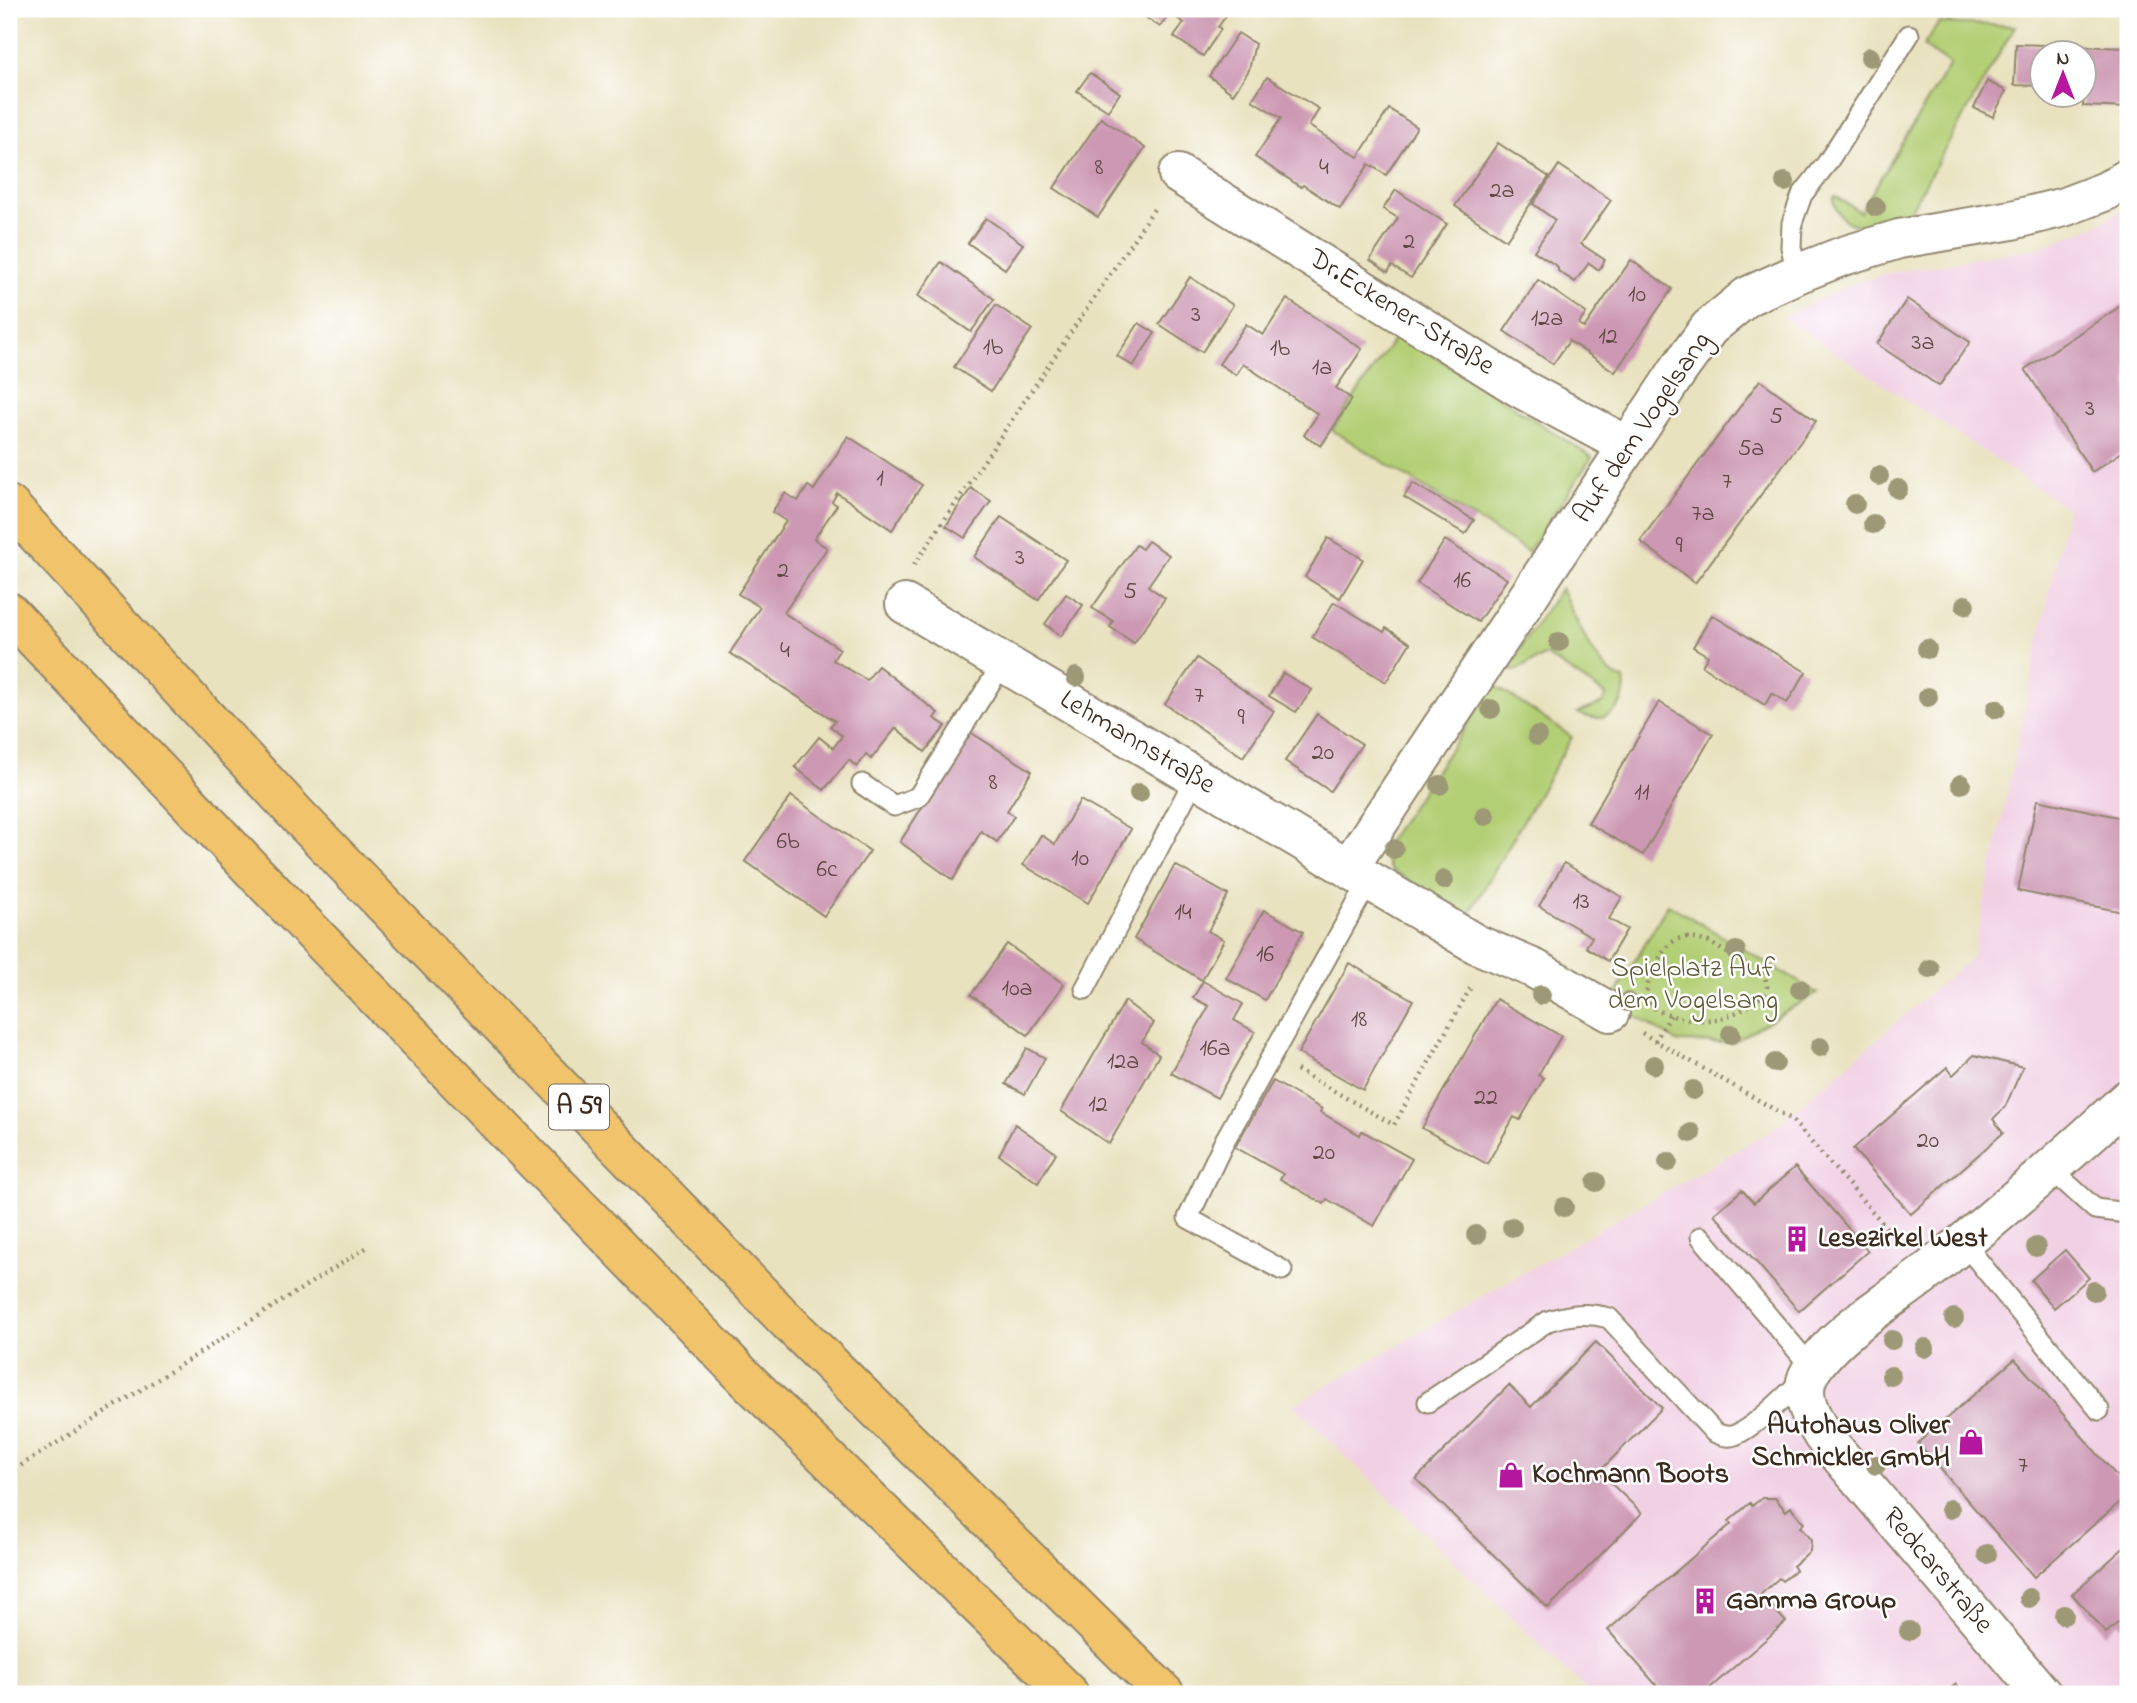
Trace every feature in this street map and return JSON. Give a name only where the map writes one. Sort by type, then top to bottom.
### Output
[{"type":"highway","name":"A 59","points":[[9,505],[298,816],[788,1322],[1165,1694]]},
{"type":"highway","name":"A 59","points":[[9,612],[258,876],[730,1362],[1069,1694]]},
{"type":"street","name":"Dr.Eckener-Straße","points":[[1178,174],[1520,388],[1628,446]]},
{"type":"street","name":"Auf dem Vogelsang","points":[[1359,874],[1628,446],[1709,328],[1748,296],[1797,274],[1899,239],[2064,207],[2106,191],[2128,178]]},
{"type":"street","name":"Lehmannstraße","points":[[905,604],[1476,944],[1535,969],[1610,1012]]},
{"type":"street","points":[[1811,1371],[1836,1342],[1926,1273],[2051,1169],[2128,1099]]},
{"type":"street","name":"Redcarstraße","points":[[1811,1371],[1806,1406],[1823,1436],[2042,1694]]},
{"type":"lane","points":[[1797,274],[1791,247],[1792,223],[1802,195],[1827,163],[1909,35]]},
{"type":"lane","points":[[862,784],[894,806],[918,797],[1003,663]]},
{"type":"lane","points":[[1085,989],[1195,778]]},
{"type":"lane","points":[[1282,1270],[1188,1218],[1225,1140],[1272,1056],[1359,874]]},
{"type":"lane","points":[[2051,1169],[2095,1209],[2119,1212],[2128,1210]]},
{"type":"lane","points":[[1428,1402],[1548,1321],[1570,1314],[1593,1314],[1609,1318],[1714,1432],[1723,1436],[1734,1436],[1766,1414],[1811,1371],[1701,1237]]},
{"type":"lane","points":[[1963,1242],[2099,1410]]},
{"type":"path","points":[[905,604],[907,583],[915,562],[1178,174]]},
{"type":"path","points":[[1687,937],[1709,942],[1765,976],[1765,993],[1726,1018],[1691,1021],[1671,1015],[1651,1005],[1646,991],[1653,968],[1675,940],[1687,937]]},
{"type":"path","points":[[1272,1056],[1394,1125],[1491,951]]},
{"type":"path","points":[[1610,1012],[1791,1119],[1926,1273]]},
{"type":"path","points":[[1655,1041],[1671,1015]]},
{"type":"path","points":[[9,1473],[366,1248]]},
{"type":"shaded area","points":[[2128,205],[2128,1694],[1590,1694],[1293,1405],[1771,1131],[1973,956],[2067,508],[1783,317],[1844,287],[1889,273],[2038,248],[2099,224]]},
{"type":"green space","points":[[1939,23],[2015,26],[1907,216],[1864,225],[1845,220],[1833,200],[1835,196],[1860,212],[1950,64],[1923,46]]},
{"type":"green space","points":[[1398,333],[1592,457],[1528,552],[1332,430]]},
{"type":"green space","points":[[1561,588],[1596,656],[1605,668],[1624,679],[1623,699],[1613,712],[1605,716],[1588,717],[1578,713],[1603,703],[1606,695],[1546,655],[1514,671],[1508,666]]},
{"type":"green space","points":[[1494,685],[1572,737],[1468,916],[1390,869],[1382,850]]},
{"type":"green space","name":"Spielplatz Auf dem Vogelsang","points":[[1668,904],[1817,993],[1731,1043],[1678,1042],[1611,1002]]},
{"type":"building","points":[[1133,9],[1235,9],[1230,15],[1228,13],[1218,27],[1221,29],[1203,56],[1174,37],[1184,23],[1170,13],[1160,27]]},
{"type":"building","points":[[1238,33],[1255,44],[1249,70],[1233,94],[1209,76]]},
{"type":"building","points":[[2016,44],[2028,44],[2028,86],[2014,85]]},
{"type":"building","points":[[2098,47],[2128,48],[2128,108],[2098,107]]},
{"type":"building","points":[[1090,73],[1120,93],[1108,111],[1077,91]]},
{"type":"building","points":[[1267,77],[1319,109],[1309,126],[1358,157],[1389,109],[1417,127],[1386,175],[1369,164],[1340,209],[1255,157],[1281,118],[1252,100]]},
{"type":"building","points":[[1987,81],[2006,91],[1993,117],[1974,108]]},
{"type":"building","points":[[1101,118],[1145,148],[1098,217],[1054,188]]},
{"type":"building","points":[[1498,143],[1549,177],[1506,240],[1455,206]]},
{"type":"building","points":[[1559,165],[1611,200],[1581,244],[1605,260],[1599,270],[1589,263],[1575,282],[1534,251],[1555,220],[1533,204]]},
{"type":"building","points":[[1396,190],[1447,224],[1411,278],[1392,266],[1388,272],[1370,260],[1398,218],[1383,209]]},
{"type":"building","points":[[986,218],[1023,244],[1005,269],[968,243]]},
{"type":"building","points":[[1631,260],[1672,289],[1615,372],[1569,341],[1553,364],[1504,331],[1538,280],[1586,313],[1579,324],[1584,328]]},
{"type":"building","points":[[941,262],[994,299],[971,332],[918,296]]},
{"type":"building","points":[[1190,277],[1233,305],[1202,352],[1159,324]]},
{"type":"building","points":[[1287,299],[1362,349],[1336,388],[1352,399],[1321,446],[1304,435],[1318,414],[1243,364],[1236,375],[1219,364],[1246,324],[1263,335]]},
{"type":"building","points":[[1907,299],[1970,342],[1939,386],[1877,344]]},
{"type":"building","points":[[2128,301],[2128,448],[2092,472],[2025,369]]},
{"type":"building","points":[[996,305],[1032,329],[991,391],[954,367]]},
{"type":"building","points":[[1139,323],[1155,333],[1133,366],[1117,356]]},
{"type":"building","points":[[1760,380],[1816,421],[1695,583],[1640,541]]},
{"type":"building","points":[[848,436],[922,485],[892,530],[837,493],[832,502],[837,505],[814,539],[827,548],[784,613],[840,649],[833,660],[867,680],[878,666],[938,713],[934,718],[946,726],[925,752],[896,728],[871,759],[866,754],[857,767],[849,760],[824,790],[795,767],[819,737],[833,748],[842,736],[830,726],[835,721],[730,653],[760,607],[738,594],[786,521],[772,512],[785,493],[798,501],[808,486],[814,490]]},
{"type":"building","points":[[1413,483],[1474,520],[1465,534],[1404,497]]},
{"type":"building","points":[[971,488],[991,501],[965,538],[946,526]]},
{"type":"building","points":[[1001,517],[1066,560],[1038,600],[974,557]]},
{"type":"building","points":[[1328,538],[1363,559],[1340,598],[1305,577]]},
{"type":"building","points":[[1445,540],[1507,579],[1478,622],[1417,583]]},
{"type":"building","points":[[1148,541],[1169,555],[1148,586],[1165,598],[1134,643],[1110,627],[1113,621],[1092,608],[1136,545],[1142,549]]},
{"type":"building","points":[[1066,594],[1083,605],[1061,636],[1045,624]]},
{"type":"building","points":[[1334,602],[1384,632],[1386,628],[1410,643],[1386,682],[1312,637]]},
{"type":"building","points":[[1712,615],[1806,672],[1787,703],[1772,693],[1765,705],[1702,666],[1708,656],[1693,647]]},
{"type":"building","points":[[1197,658],[1274,711],[1243,757],[1165,704]]},
{"type":"building","points":[[1283,673],[1312,690],[1296,712],[1269,696]]},
{"type":"building","points":[[1659,702],[1713,734],[1643,855],[1588,823]]},
{"type":"building","points":[[1317,714],[1362,744],[1330,791],[1285,761]]},
{"type":"building","points":[[970,732],[1032,771],[1007,811],[1014,816],[997,842],[981,831],[953,880],[900,842]]},
{"type":"building","points":[[791,796],[870,851],[824,916],[745,861]]},
{"type":"building","points":[[1080,800],[1131,829],[1088,903],[1023,865],[1041,835],[1055,844]]},
{"type":"building","points":[[2037,800],[2128,819],[2128,913],[2018,891]]},
{"type":"building","points":[[1564,863],[1622,897],[1609,919],[1627,929],[1608,961],[1586,947],[1592,937],[1539,906]]},
{"type":"building","points":[[1175,865],[1228,895],[1208,931],[1224,940],[1202,980],[1134,939]]},
{"type":"building","points":[[1264,910],[1303,932],[1265,1000],[1226,978]]},
{"type":"building","points":[[1007,944],[1064,984],[1028,1035],[971,995]]},
{"type":"building","points":[[1349,963],[1413,1000],[1363,1090],[1298,1053]]},
{"type":"building","points":[[1203,981],[1243,1004],[1234,1020],[1255,1032],[1217,1098],[1171,1073],[1209,1006],[1193,998]]},
{"type":"building","points":[[1496,999],[1561,1036],[1538,1075],[1544,1078],[1520,1120],[1514,1117],[1487,1164],[1422,1128]]},
{"type":"building","points":[[1125,1001],[1154,1023],[1142,1042],[1159,1055],[1109,1144],[1061,1111]]},
{"type":"building","points":[[1027,1048],[1045,1058],[1025,1094],[1006,1084]]},
{"type":"building","points":[[1974,1055],[2023,1067],[2005,1107],[1993,1119],[2003,1133],[1911,1214],[1853,1149],[1947,1067],[1953,1075]]},
{"type":"building","points":[[1273,1081],[1360,1135],[1362,1131],[1412,1159],[1374,1226],[1327,1199],[1324,1204],[1280,1179],[1283,1174],[1235,1147]]},
{"type":"building","points":[[1015,1124],[1056,1153],[1038,1183],[999,1155]]},
{"type":"building","name":"Lesezirkel West","points":[[1795,1167],[1868,1251],[1799,1311],[1714,1214],[1742,1190],[1754,1203]]},
{"type":"building","points":[[2065,1250],[2089,1278],[2054,1308],[2031,1280]]},
{"type":"building","name":"Kochmann Boots","points":[[1596,1342],[1662,1408],[1599,1472],[1642,1513],[1548,1608],[1416,1479],[1509,1385],[1531,1407]]},
{"type":"building","points":[[2015,1359],[2128,1489],[2128,1495],[2034,1577],[1918,1443]]},
{"type":"building","name":"Gamma Group","points":[[1762,1498],[1775,1498],[1786,1511],[1791,1507],[1804,1523],[1800,1527],[1811,1540],[1810,1551],[1793,1566],[1796,1570],[1782,1581],[1779,1578],[1761,1594],[1786,1622],[1703,1694],[1664,1694],[1608,1630],[1731,1524],[1729,1521],[1750,1503],[1752,1506]]},
{"type":"building","points":[[2128,1544],[2128,1633],[2119,1622],[2106,1633],[2072,1594]]},
{"type":"building","points":[[1956,1684],[1965,1694],[1945,1694]]},
{"type":"place","name":"Lesezirkel West","points":[[1797,1239]]},
{"type":"place","name":"Autohaus Oliver Schmickler GmbH","points":[[1971,1442]]},
{"type":"place","name":"Kochmann Boots","points":[[1511,1475]]},
{"type":"place","name":"Gamma Group","points":[[1705,1601]]}]
